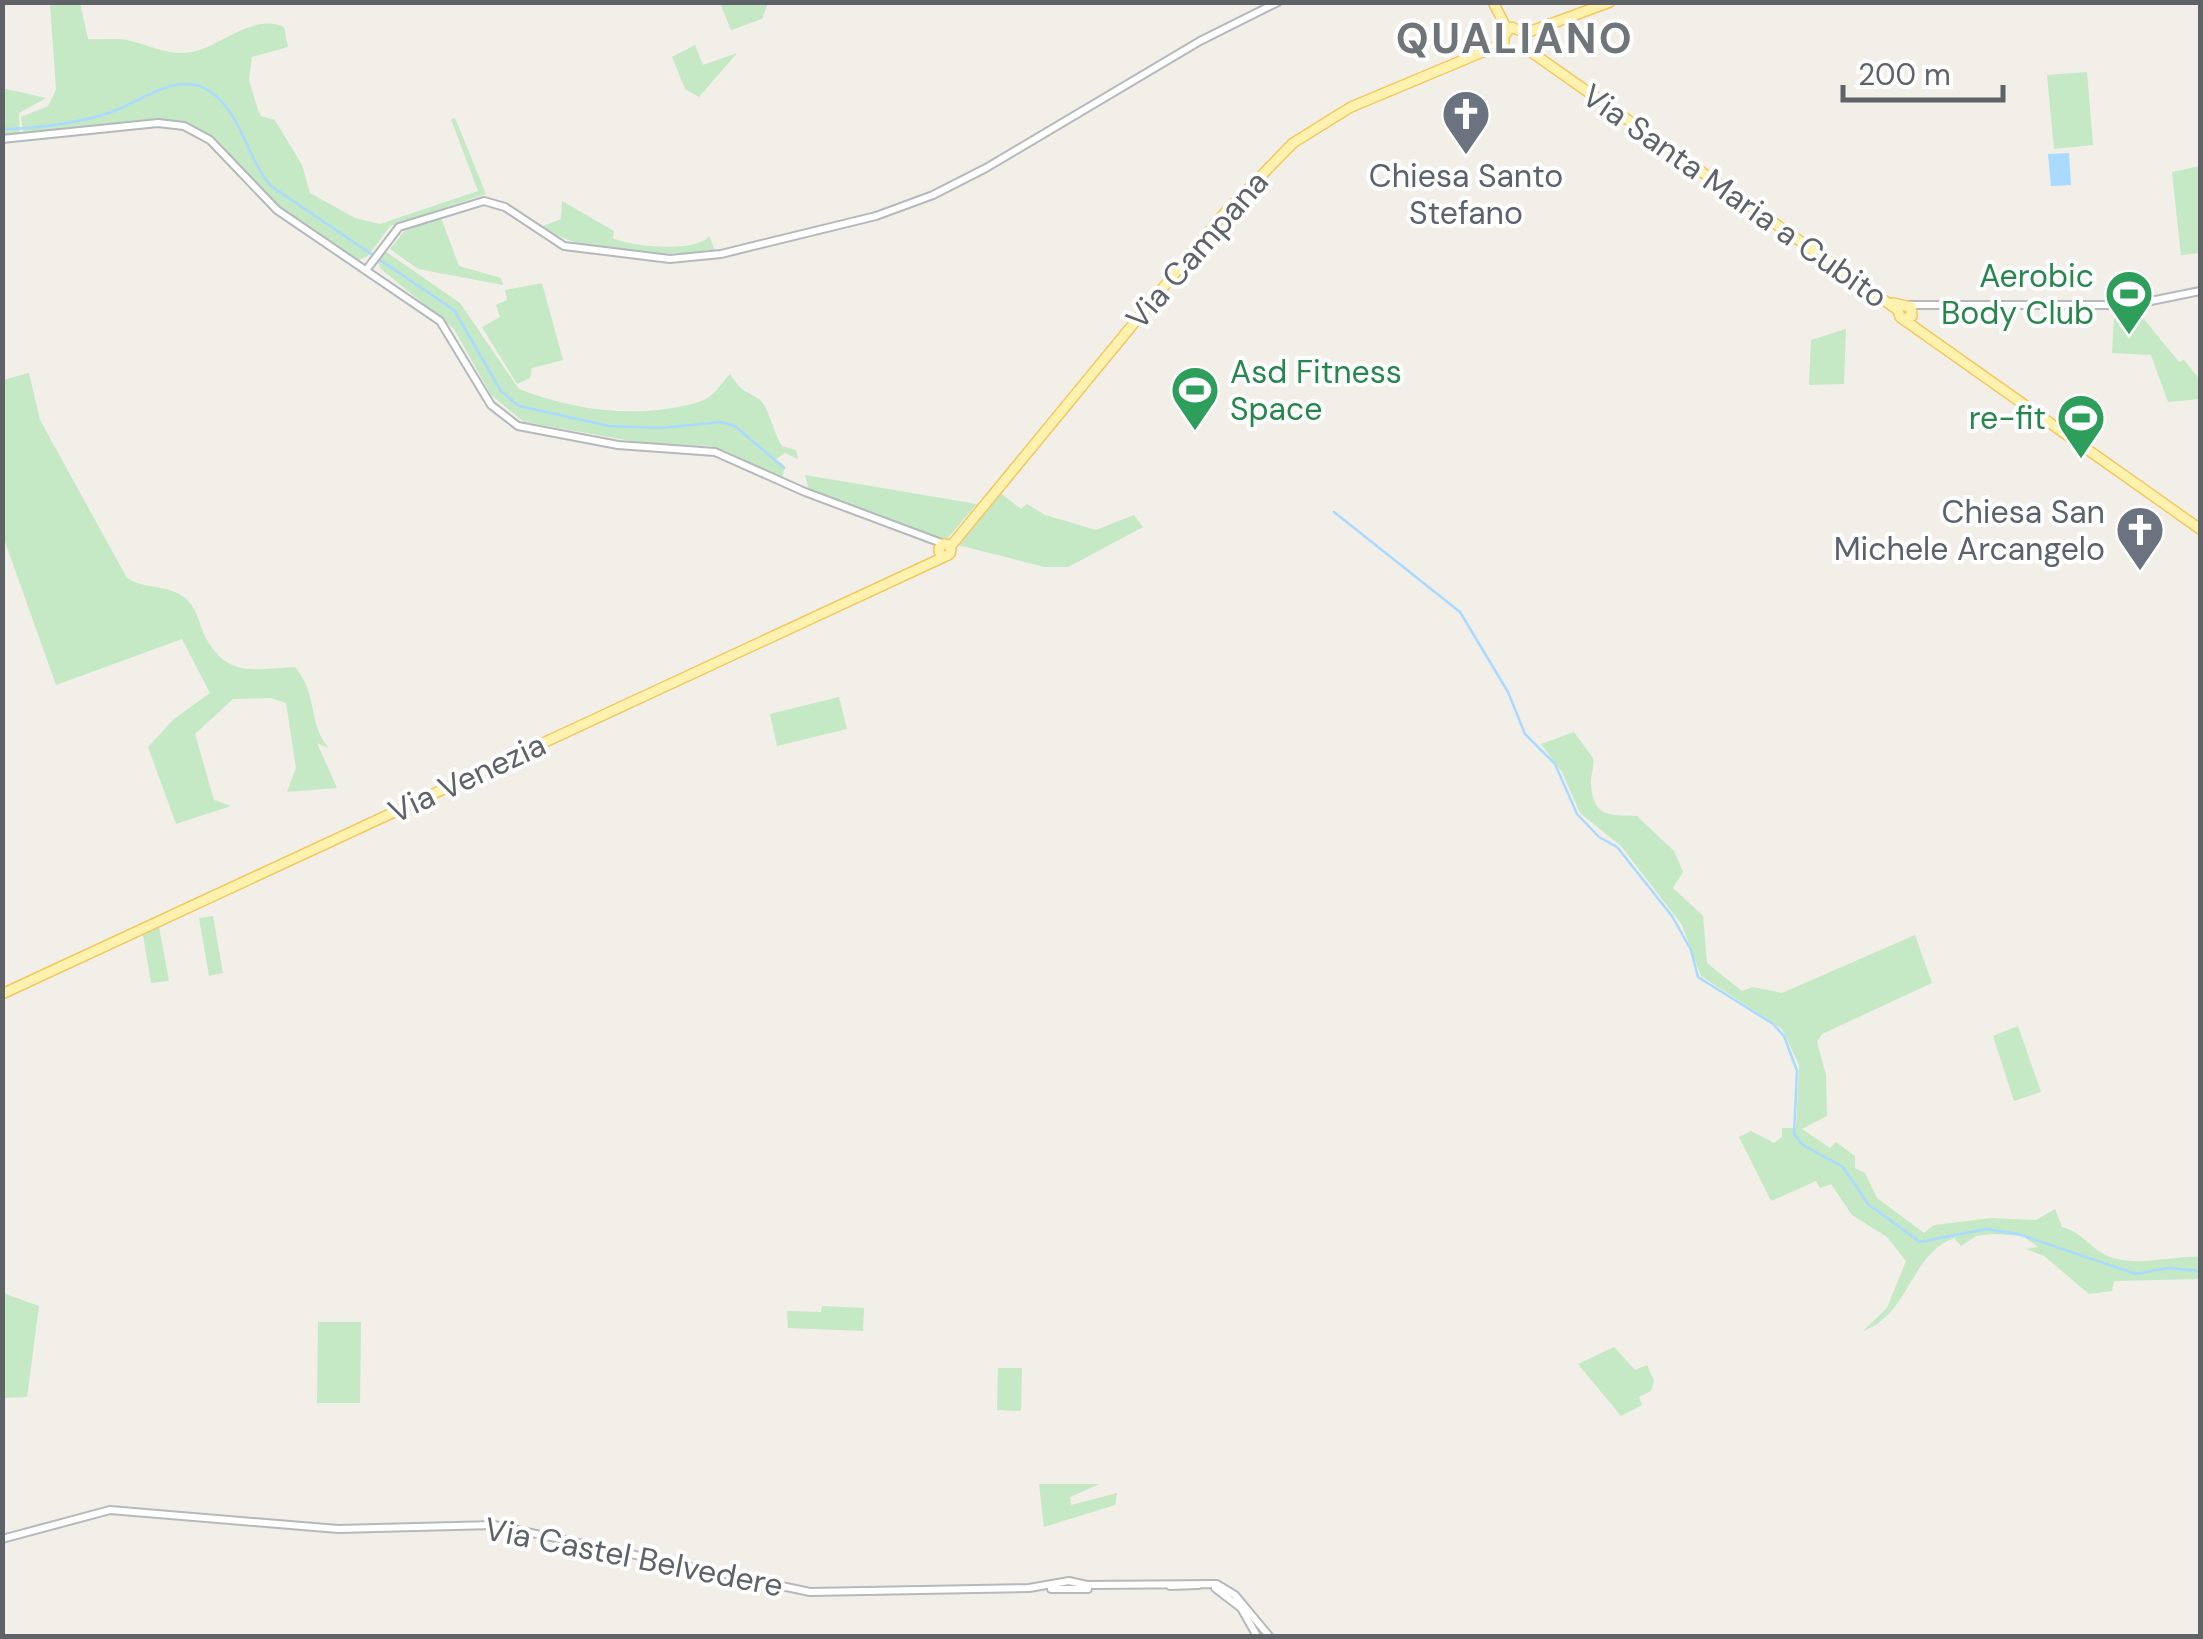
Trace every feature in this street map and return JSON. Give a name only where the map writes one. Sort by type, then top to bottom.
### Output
[{"type":"main road","points":[[1493,2],[1508,29],[1504,44],[1514,50],[1524,46],[1526,34]]},
{"type":"main road","points":[[1526,34],[1610,2]]},
{"type":"main road","points":[[1508,29],[1518,27],[1526,34]]},
{"type":"main road","name":"Via Campana","points":[[932,563],[1220,218],[1294,143],[1351,107],[1504,44]]},
{"type":"main road","name":"Via Santa Maria a Cubito","points":[[1524,46],[1876,298],[1906,311],[1918,328],[2200,529]]},
{"type":"main road","name":"Via Venezia","points":[[2,994],[932,563]]},
{"type":"street","points":[[367,268],[405,224],[484,202],[505,207],[554,241],[572,248],[696,258],[768,244],[900,208],[1010,155],[1200,40],[1278,2]]},
{"type":"street","points":[[2,140],[158,123],[184,126],[210,140],[277,210],[440,321],[491,406],[518,426],[618,446],[716,452],[943,546]]},
{"type":"street","points":[[1906,311],[1942,305],[2131,305],[2200,290]]},
{"type":"street","name":"Via Castel Belvedere","points":[[2,1539],[110,1510],[338,1529],[494,1525],[810,1592],[1070,1586]]},
{"type":"street","points":[[1070,1586],[1208,1582],[1226,1588],[1269,1636]]},
{"type":"street","points":[[1070,1586],[1210,1586],[1241,1608],[1257,1636]]},
{"type":"green space","points":[[50,3],[80,3],[88,39],[127,40],[178,53],[196,51],[262,24],[284,27],[288,47],[252,57],[249,80],[258,110],[261,116],[275,120],[302,165],[310,193],[355,218],[380,224],[478,191],[451,119],[455,118],[486,194],[390,226],[368,256],[359,260],[279,207],[217,140],[187,123],[156,119],[24,135],[21,117],[48,106],[56,90]]},
{"type":"green space","points":[[720,3],[768,3],[762,19],[731,30]]},
{"type":"green space","points":[[695,45],[703,65],[737,53],[699,97],[685,89],[672,57]]},
{"type":"green space","points":[[2087,72],[2093,145],[2054,149],[2047,75]]},
{"type":"green space","points":[[2,88],[46,98],[19,113],[20,135],[3,135]]},
{"type":"green space","points":[[2200,166],[2200,253],[2181,255],[2172,172]]},
{"type":"green space","points":[[562,201],[614,231],[613,238],[622,241],[678,246],[692,245],[709,236],[715,251],[625,252],[580,244],[541,227],[561,219]]},
{"type":"green space","points":[[441,218],[459,266],[501,278],[503,285],[418,269],[390,249],[407,228]]},
{"type":"green space","points":[[385,251],[460,303],[519,389],[586,407],[656,410],[706,399],[730,374],[741,388],[763,403],[782,446],[796,450],[798,459],[785,453],[776,459],[785,466],[782,479],[711,446],[643,443],[524,422],[491,395],[454,329],[381,269],[378,262]]},
{"type":"green space","points":[[542,283],[563,360],[532,368],[530,378],[517,384],[482,327],[500,317],[496,305],[507,300],[505,290]]},
{"type":"green space","points":[[2114,318],[2143,318],[2179,362],[2184,360],[2200,380],[2200,399],[2168,402],[2151,355],[2112,353]]},
{"type":"green space","points":[[1846,329],[1844,384],[1809,385],[1811,340]]},
{"type":"green space","points":[[29,373],[40,420],[127,578],[185,598],[212,647],[231,664],[253,669],[295,667],[307,688],[318,730],[329,748],[317,743],[337,788],[287,792],[296,768],[286,703],[271,698],[233,699],[195,734],[214,800],[231,806],[176,824],[148,747],[174,719],[210,693],[182,639],[56,685],[3,536],[3,380]]},
{"type":"green space","points":[[805,475],[977,504],[945,541],[809,490]]},
{"type":"green space","points":[[1002,494],[1021,509],[1027,504],[1045,515],[1096,530],[1134,515],[1143,527],[1068,567],[1044,567],[954,544],[995,496]]},
{"type":"green space","points":[[839,697],[847,729],[777,746],[770,714]]},
{"type":"green space","points":[[1574,732],[1593,758],[1591,784],[1595,803],[1611,814],[1637,816],[1674,851],[1683,872],[1673,888],[1703,916],[1707,963],[1742,991],[1753,987],[1782,993],[1915,935],[1932,983],[1822,1034],[1817,1042],[1826,1075],[1827,1116],[1802,1129],[1830,1148],[1836,1142],[1855,1156],[1855,1168],[1865,1173],[1877,1198],[1924,1233],[1934,1225],[1991,1218],[2036,1220],[2055,1209],[2062,1227],[2113,1258],[2138,1261],[2200,1257],[2200,1279],[2114,1281],[2112,1291],[2089,1294],[2044,1256],[2026,1249],[2038,1247],[2023,1236],[1976,1236],[1961,1246],[1954,1238],[1928,1257],[1890,1312],[1863,1331],[1887,1308],[1906,1261],[1887,1237],[1852,1215],[1831,1184],[1820,1188],[1816,1181],[1771,1201],[1739,1137],[1751,1131],[1774,1143],[1782,1137],[1782,1128],[1796,1128],[1799,1065],[1782,1029],[1701,976],[1682,925],[1621,846],[1580,813],[1562,772],[1541,744]]},
{"type":"green space","points":[[213,916],[223,973],[209,976],[199,918]]},
{"type":"green space","points":[[159,927],[169,981],[151,983],[143,935]]},
{"type":"green space","points":[[2018,1026],[2041,1092],[2014,1101],[1993,1036]]},
{"type":"green space","points":[[3,1293],[39,1306],[27,1397],[3,1398]]},
{"type":"green space","points":[[822,1306],[864,1308],[863,1331],[788,1328],[787,1311],[821,1312]]},
{"type":"green space","points":[[318,1322],[361,1322],[360,1403],[317,1403]]},
{"type":"green space","points":[[1614,1347],[1635,1370],[1647,1365],[1654,1381],[1651,1391],[1639,1397],[1642,1405],[1621,1416],[1578,1364]]},
{"type":"green space","points":[[998,1368],[1022,1368],[1021,1411],[997,1410]]},
{"type":"green space","points":[[1039,1484],[1100,1484],[1070,1497],[1071,1505],[1117,1493],[1115,1505],[1044,1527]]},
{"type":"water","points":[[2069,153],[2071,185],[2051,186],[2048,154]]},
{"type":"waterway","points":[[2,129],[97,117],[179,84],[207,90],[229,111],[271,186],[454,310],[501,391],[519,406],[609,426],[660,428],[721,422],[735,426],[784,468]]},
{"type":"waterway","points":[[1334,512],[1460,612],[1508,692],[1525,734],[1555,764],[1577,814],[1599,837],[1617,847],[1672,916],[1691,950],[1698,977],[1773,1024],[1784,1036],[1797,1071],[1794,1134],[1803,1145],[1843,1167],[1868,1204],[1920,1242],[1986,1229],[2018,1234],[2136,1274],[2168,1268],[2200,1271]]},
{"type":"place","name":"Chiesa Santo Stefano","points":[[1466,156]]},
{"type":"place","name":"Aerobic Body Club","points":[[2129,336]]},
{"type":"place","name":"Asd Fitness Space","points":[[1195,432]]},
{"type":"place","name":"re-fit","points":[[2081,460]]},
{"type":"place","name":"Chiesa San Michele Arcangelo","points":[[2140,572]]},
{"type":"district","name":"QUALIANO","points":[[1515,38]]}]
